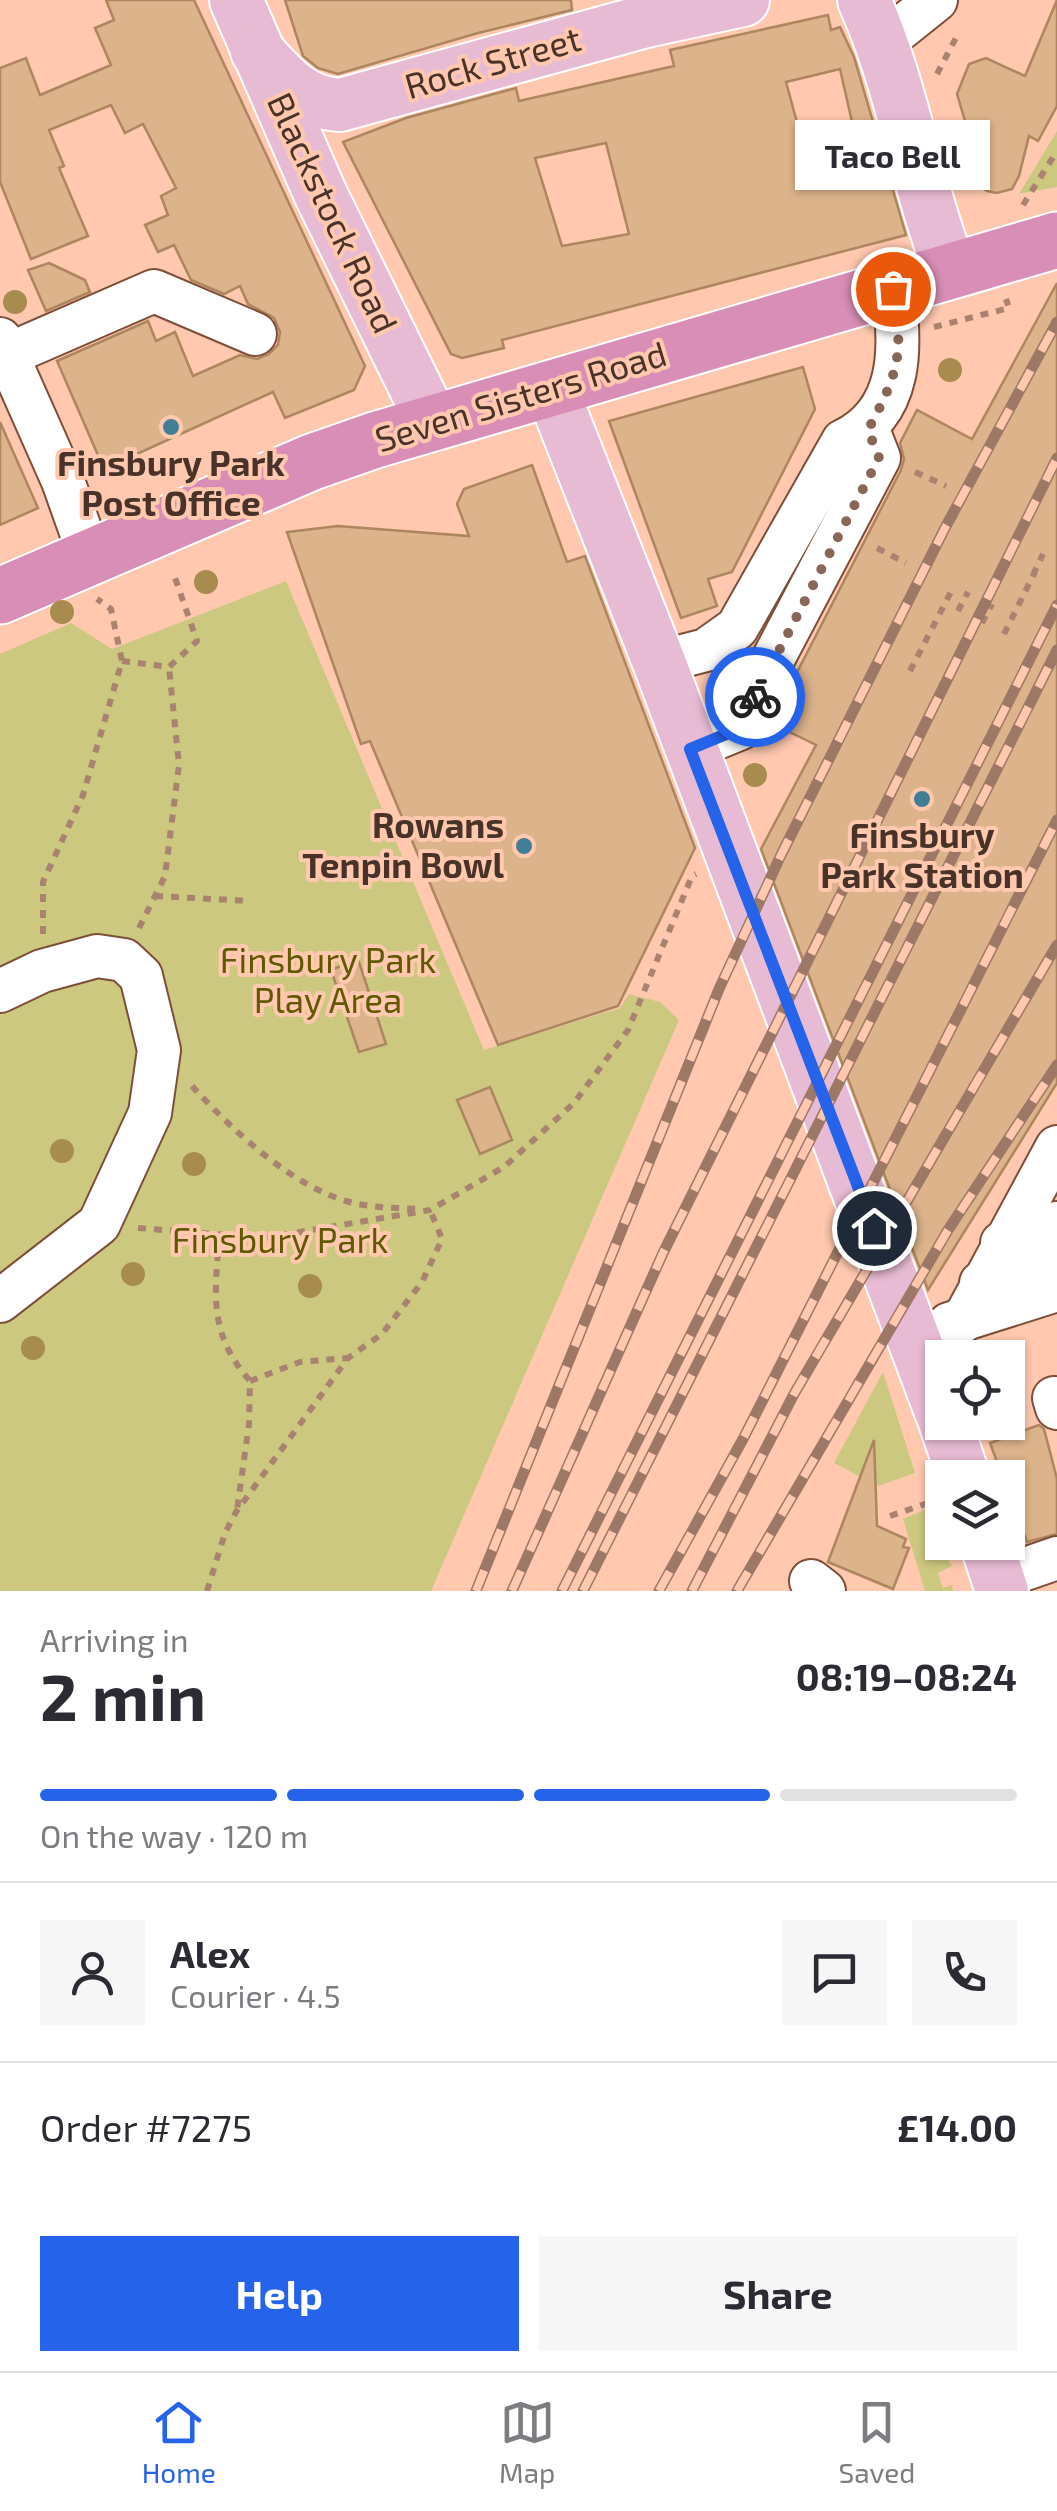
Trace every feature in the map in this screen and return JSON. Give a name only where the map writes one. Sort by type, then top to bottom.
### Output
[{"type":"highway","name":"Seven Sisters Road","points":[[0,596],[101,585],[312,462],[551,388],[909,309],[951,272],[1057,240]]},
{"type":"main road","name":"Blackstock Road","points":[[236,0],[320,193],[432,423]]},
{"type":"main road","name":"Rock Street","points":[[258,52],[294,90],[310,100],[340,105],[646,21],[742,0]]},
{"type":"main road","points":[[872,22],[910,134],[928,210],[951,272]]},
{"type":"main road","name":"Rock Street","points":[[320,193],[318,164],[324,131],[341,111],[360,100]]},
{"type":"main road","points":[[551,388],[690,749],[939,1328],[939,1340]]},
{"type":"street","points":[[872,22],[950,12]]},
{"type":"street","points":[[101,585],[14,405],[3,347],[154,290],[254,334]]},
{"type":"street","points":[[659,662],[706,650],[737,628],[842,442],[868,430],[900,358],[909,309]]},
{"type":"street","points":[[690,749],[741,728],[879,458],[868,430]]},
{"type":"street","points":[[0,991],[42,970],[98,956],[124,960],[142,976],[159,1050],[150,1113],[99,1224],[0,1301]]},
{"type":"street","points":[[939,1328],[982,1283],[1051,1156]]},
{"type":"street","points":[[1002,1243],[1057,1223]]},
{"type":"street","points":[[982,1283],[1057,1255]]},
{"type":"street","points":[[939,1328],[1057,1290]]},
{"type":"street","points":[[996,1570],[1057,1558]]},
{"type":"path","points":[[937,72],[950,12]]},
{"type":"path","points":[[1033,192],[1057,152]]},
{"type":"path","points":[[909,309],[1009,308],[1006,296]]},
{"type":"path","points":[[915,472],[946,486]]},
{"type":"path","points":[[876,548],[906,563]]},
{"type":"path","points":[[1014,614],[1043,554]]},
{"type":"path","points":[[122,662],[169,667],[197,641],[174,572]]},
{"type":"path","points":[[1004,634],[1034,572]]},
{"type":"path","points":[[42,970],[43,882],[83,795],[122,662],[111,609],[101,585]]},
{"type":"path","points":[[101,585],[111,609]]},
{"type":"path","points":[[910,671],[954,586]]},
{"type":"path","points":[[958,611],[968,592]]},
{"type":"path","points":[[982,623],[992,604]]},
{"type":"path","points":[[124,960],[165,876],[180,765],[169,667]]},
{"type":"path","points":[[99,1224],[264,1238],[430,1210],[504,1167],[574,1103],[628,1030],[692,876],[701,871]]},
{"type":"path","points":[[155,896],[250,901]]},
{"type":"path","points":[[159,1050],[250,1143],[304,1182],[360,1205],[430,1210]]},
{"type":"path","points":[[207,1591],[225,1533],[236,1512],[348,1358],[382,1334],[422,1282],[442,1239],[430,1210]]},
{"type":"path","points":[[219,1237],[214,1306],[229,1357],[250,1381],[236,1512]]},
{"type":"path","points":[[250,1381],[300,1362],[348,1358]]},
{"type":"path","points":[[890,1516],[925,1500]]},
{"type":"green space","points":[[1057,131],[1057,187],[1019,194]]},
{"type":"green space","name":"Finsbury Park","points":[[286,581],[484,1050],[620,1008],[629,994],[660,1002],[679,1020],[431,1591],[0,1591],[0,654],[71,623],[112,649]]},
{"type":"green space","points":[[883,1372],[915,1473],[878,1486],[834,1463]]},
{"type":"green space","points":[[925,1510],[925,1560],[948,1560],[952,1566],[938,1573],[943,1588],[952,1585],[953,1591],[925,1591],[903,1519]]},
{"type":"building","points":[[106,0],[194,0],[365,366],[354,390],[285,418],[273,392],[104,469],[57,361],[148,321],[156,341],[175,332],[193,376],[240,355],[257,359],[269,354],[278,345],[280,332],[274,318],[248,304],[240,286],[224,294],[191,280],[174,245],[158,252],[145,225],[168,215],[161,196],[176,188],[143,124],[125,133],[111,105],[49,130],[64,166],[59,168],[88,236],[31,259],[0,182],[0,68],[26,58],[40,95],[111,65],[95,28],[114,20]]},
{"type":"building","points":[[285,0],[571,0],[572,10],[338,74],[318,68],[303,56]]},
{"type":"building","points":[[1057,0],[1057,106],[1038,141],[1029,136],[1012,189],[987,191],[975,181],[971,171],[975,154],[957,94],[969,64],[986,58],[1025,76]]},
{"type":"building","points":[[828,15],[831,30],[840,27],[854,57],[906,235],[502,340],[504,348],[462,358],[451,354],[343,142],[406,118],[516,88],[519,101],[674,66],[670,50]],"holes":[[[840,69],[855,135],[804,148],[786,82]],[[606,143],[629,234],[562,246],[535,158]]]},
{"type":"building","points":[[49,263],[85,280],[90,292],[46,311],[28,270]]},
{"type":"building","name":"Finsbury Park Station","points":[[1057,283],[1057,1083],[928,1290],[761,849],[816,745],[771,723],[901,470],[904,459],[900,443],[917,410],[972,439]]},
{"type":"building","points":[[803,367],[815,409],[732,572],[708,579],[717,606],[681,618],[609,421]]},
{"type":"building","points":[[0,422],[38,508],[0,525]]},
{"type":"building","points":[[532,465],[567,562],[585,556],[695,848],[618,1006],[498,1045],[370,741],[361,744],[287,532],[338,526],[469,536],[457,504],[464,489]]},
{"type":"building","points":[[358,959],[386,1044],[359,1052],[331,970]]},
{"type":"building","points":[[490,1087],[512,1140],[480,1154],[457,1100]]},
{"type":"building","points":[[1039,1425],[1044,1429],[1057,1479],[1057,1534],[1027,1542],[1025,1460],[996,1460],[990,1443],[1025,1440],[1025,1430]]},
{"type":"building","points":[[874,1440],[877,1526],[906,1539],[903,1547],[909,1548],[893,1589],[828,1562]]},
{"type":"railway","points":[[476,1591],[719,989],[781,855],[946,526],[1057,322]]},
{"type":"railway","points":[[512,1591],[663,1253],[1057,458]]},
{"type":"railway","points":[[562,1591],[1057,605]]},
{"type":"railway","points":[[583,1591],[1057,650]]},
{"type":"railway","points":[[659,1591],[743,1439],[1057,820]]},
{"type":"railway","points":[[692,1591],[794,1394],[1057,945]]},
{"type":"railway","points":[[737,1591],[948,1230],[1057,1065]]},
{"type":"way so far","points":[[755,697],[879,458],[868,430],[900,358],[901,336],[893,289]]},
{"type":"place","name":"Taco Bell","points":[[893,289]]},
{"type":"place","name":"Finsbury Park Post Office","points":[[171,427]]},
{"type":"place","name":"Finsbury Park Station","points":[[922,799]]},
{"type":"place","name":"Rowans Tenpin Bowl","points":[[524,846]]},
{"type":"route","points":[[755,697],[741,728],[690,749],[874,1228]]},
{"type":"park label","name":"Finsbury Park Play Area","points":[[328,981]]}]
